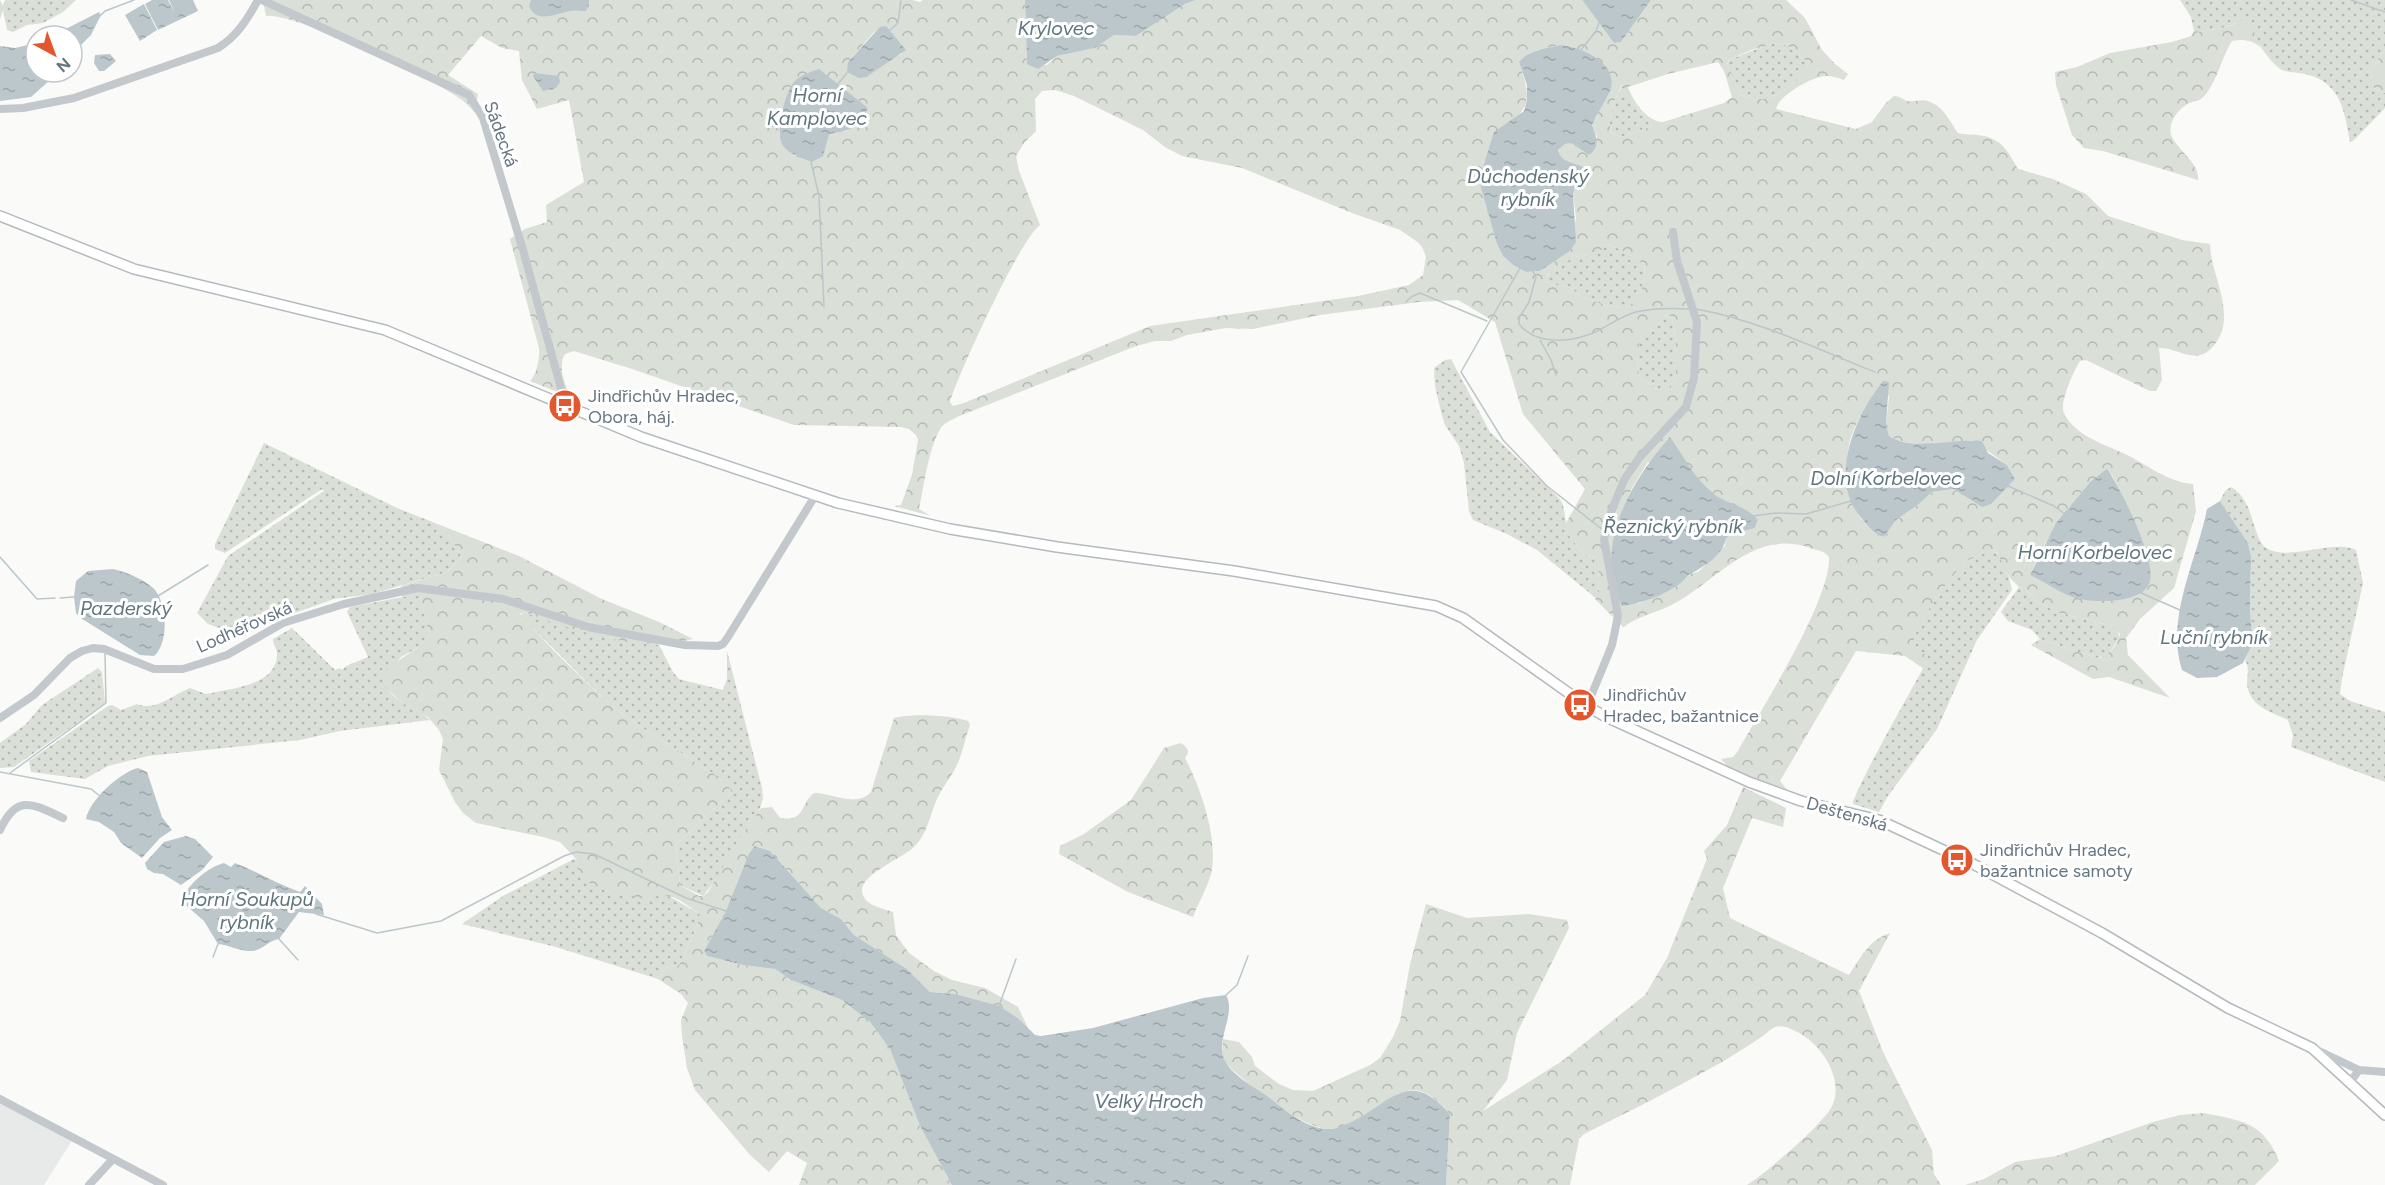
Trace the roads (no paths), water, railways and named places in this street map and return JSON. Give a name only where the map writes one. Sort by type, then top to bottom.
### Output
[{"type":"main road","name":"Deštenská","points":[[0,216],[134,268],[385,330],[565,403],[641,437],[838,503],[950,529],[1057,547],[1234,571],[1436,606],[1463,618],[1587,706],[1749,782],[1801,801],[1889,824],[1975,865],[2102,933],[2228,1008],[2312,1048],[2385,1115]]},
{"type":"street","name":"Sádecká","points":[[0,110],[74,98],[218,48],[239,31],[260,0],[469,95],[483,118],[523,250],[565,403]]},
{"type":"street","points":[[1587,706],[1612,645],[1618,616],[1604,538],[1611,512],[1624,480],[1640,458],[1686,407],[1694,378],[1697,322],[1679,270],[1673,231]]},
{"type":"street","name":"Lodhéřovská","points":[[0,718],[34,695],[70,658],[82,651],[104,648],[154,669],[183,669],[227,655],[283,623],[344,604],[418,588],[503,599],[598,629],[685,645],[718,646],[723,644],[728,637],[815,496]]},
{"type":"street","points":[[0,830],[7,815],[21,804],[32,804],[63,818]]},
{"type":"street","points":[[2312,1048],[2359,1070],[2385,1072]]},
{"type":"street","points":[[2350,1083],[2359,1070]]},
{"type":"street","points":[[0,1099],[163,1185]]},
{"type":"street","points":[[89,1185],[113,1159]]},
{"type":"water","points":[[152,0],[168,0],[175,14],[169,0],[193,0],[198,11],[158,30],[145,4]]},
{"type":"water","points":[[531,0],[589,0],[589,6],[586,11],[539,16],[531,11],[529,5]]},
{"type":"water","name":"Krylovec","points":[[1025,0],[1196,0],[1185,4],[1136,36],[1114,35],[1095,48],[1057,56],[1038,69],[1027,64]]},
{"type":"water","points":[[1582,0],[1651,0],[1621,42],[1614,43]]},
{"type":"water","points":[[144,4],[157,30],[140,41],[125,15]]},
{"type":"water","points":[[99,12],[101,15],[91,35],[84,42],[84,24],[76,24]]},
{"type":"water","points":[[886,26],[906,50],[866,77],[859,78],[847,72],[848,62],[880,27]]},
{"type":"water","name":"Důchodenský rybník","points":[[1560,45],[1578,49],[1597,58],[1609,72],[1612,81],[1610,91],[1592,125],[1596,142],[1595,149],[1589,155],[1571,143],[1565,144],[1558,150],[1562,158],[1583,167],[1573,194],[1576,242],[1570,251],[1540,271],[1526,272],[1503,256],[1497,244],[1479,180],[1494,132],[1524,111],[1527,85],[1519,62],[1532,53]]},
{"type":"water","points":[[0,46],[15,48],[24,46],[24,84],[46,84],[31,97],[0,101]]},
{"type":"water","points":[[110,54],[116,61],[104,71],[99,71],[94,63],[95,55]]},
{"type":"water","name":"Horní Kamplovec","points":[[819,69],[868,108],[861,120],[853,127],[829,134],[823,156],[812,162],[793,154],[783,146],[780,123],[784,104],[794,82]]},
{"type":"water","points":[[534,73],[559,76],[560,82],[556,88],[543,91],[533,76]]},
{"type":"water","name":"Dolní Korbelovec","points":[[1883,381],[1889,382],[1886,424],[1889,436],[1899,441],[1922,444],[1982,441],[1988,453],[2007,465],[2015,479],[1991,504],[1982,507],[1953,489],[1932,492],[1896,520],[1884,537],[1875,533],[1852,504],[1847,487],[1846,468],[1854,431],[1872,396]]},
{"type":"water","name":"Řeznický rybník","points":[[1670,437],[1707,488],[1758,520],[1755,528],[1732,534],[1726,538],[1722,549],[1713,559],[1690,574],[1680,584],[1652,598],[1622,606],[1614,583],[1611,560],[1620,516],[1642,474]]},
{"type":"water","name":"Horní Korbelovec","points":[[2107,469],[2129,508],[2144,544],[2151,574],[2149,584],[2137,595],[2128,598],[2107,601],[2080,599],[2067,595],[2030,575],[2056,523],[2090,482]]},
{"type":"water","name":"Luční rybník","points":[[2220,501],[2248,543],[2251,556],[2250,612],[2253,643],[2243,663],[2217,677],[2197,678],[2182,670],[2177,630],[2184,589],[2207,509]]},
{"type":"water","name":"Pazderský","points":[[113,569],[148,584],[161,601],[165,621],[163,641],[154,656],[140,655],[76,613],[74,597],[76,581],[88,571]]},
{"type":"water","points":[[138,768],[147,772],[162,817],[172,830],[160,838],[142,858],[121,843],[114,832],[99,822],[86,819],[93,804],[106,788],[123,775]]},
{"type":"water","points":[[186,836],[195,839],[213,857],[202,870],[181,885],[163,874],[147,869],[145,863],[164,842]]},
{"type":"water","name":"Velký Hroch","points":[[755,846],[770,851],[821,908],[841,919],[854,935],[907,969],[930,992],[955,994],[999,1006],[1019,1019],[1035,1035],[1093,1028],[1203,998],[1226,995],[1229,1011],[1222,1053],[1228,1066],[1305,1123],[1334,1129],[1359,1118],[1397,1094],[1408,1091],[1421,1092],[1435,1099],[1450,1114],[1446,1185],[952,1185],[920,1126],[890,1049],[870,1022],[842,1000],[791,980],[775,969],[743,965],[707,956],[704,951],[726,911],[749,854]]},
{"type":"water","name":"Horní Soukupů rybník","points":[[224,863],[231,867],[235,863],[300,892],[305,886],[322,904],[324,915],[299,912],[279,939],[256,950],[243,950],[218,944],[204,921],[181,901],[199,877],[211,868]]},
{"type":"waterway","points":[[100,16],[105,11],[134,0]]},
{"type":"waterway","points":[[889,31],[898,23],[901,0]]},
{"type":"waterway","points":[[2351,0],[2385,12]]},
{"type":"waterway","points":[[1580,51],[1596,31],[1599,23]]},
{"type":"waterway","points":[[837,85],[847,73]]},
{"type":"waterway","points":[[811,162],[819,196],[824,307]]},
{"type":"waterway","points":[[1520,268],[1461,372],[1503,440],[1547,486],[1603,530]]},
{"type":"waterway","points":[[1532,270],[1536,277],[1529,302],[1519,318],[1519,324],[1526,331],[1544,339],[1564,340],[1584,336],[1636,312],[1688,309]]},
{"type":"waterway","points":[[1406,302],[1420,293],[1487,321]]},
{"type":"waterway","points":[[1696,309],[1765,328],[1875,372]]},
{"type":"waterway","points":[[1540,340],[1556,375]]},
{"type":"waterway","points":[[2008,486],[2054,506],[2065,514]]},
{"type":"waterway","points":[[1753,516],[1776,513],[1806,514],[1851,501]]},
{"type":"waterway","points":[[0,557],[37,599],[55,598]]},
{"type":"waterway","points":[[158,596],[208,565]]},
{"type":"waterway","points":[[2142,592],[2180,610]]},
{"type":"waterway","points":[[60,598],[74,597]]},
{"type":"waterway","points":[[10,773],[106,703],[105,654]]},
{"type":"waterway","points":[[0,772],[91,789],[100,796]]},
{"type":"waterway","points":[[316,914],[377,933],[441,921],[564,856],[576,852],[594,854],[686,898],[726,911]]},
{"type":"waterway","points":[[279,939],[298,960]]},
{"type":"waterway","points":[[213,957],[218,944]]},
{"type":"waterway","points":[[1226,995],[1237,985],[1248,956]]},
{"type":"waterway","points":[[999,1006],[1016,959]]},
{"type":"place","name":"Jindřichův Hradec, Obora, háj.","points":[[565,406]]},
{"type":"place","name":"Jindřichův Hradec, bažantnice","points":[[1580,705]]},
{"type":"place","name":"Jindřichův Hradec, bažantnice samoty","points":[[1957,860]]}]
